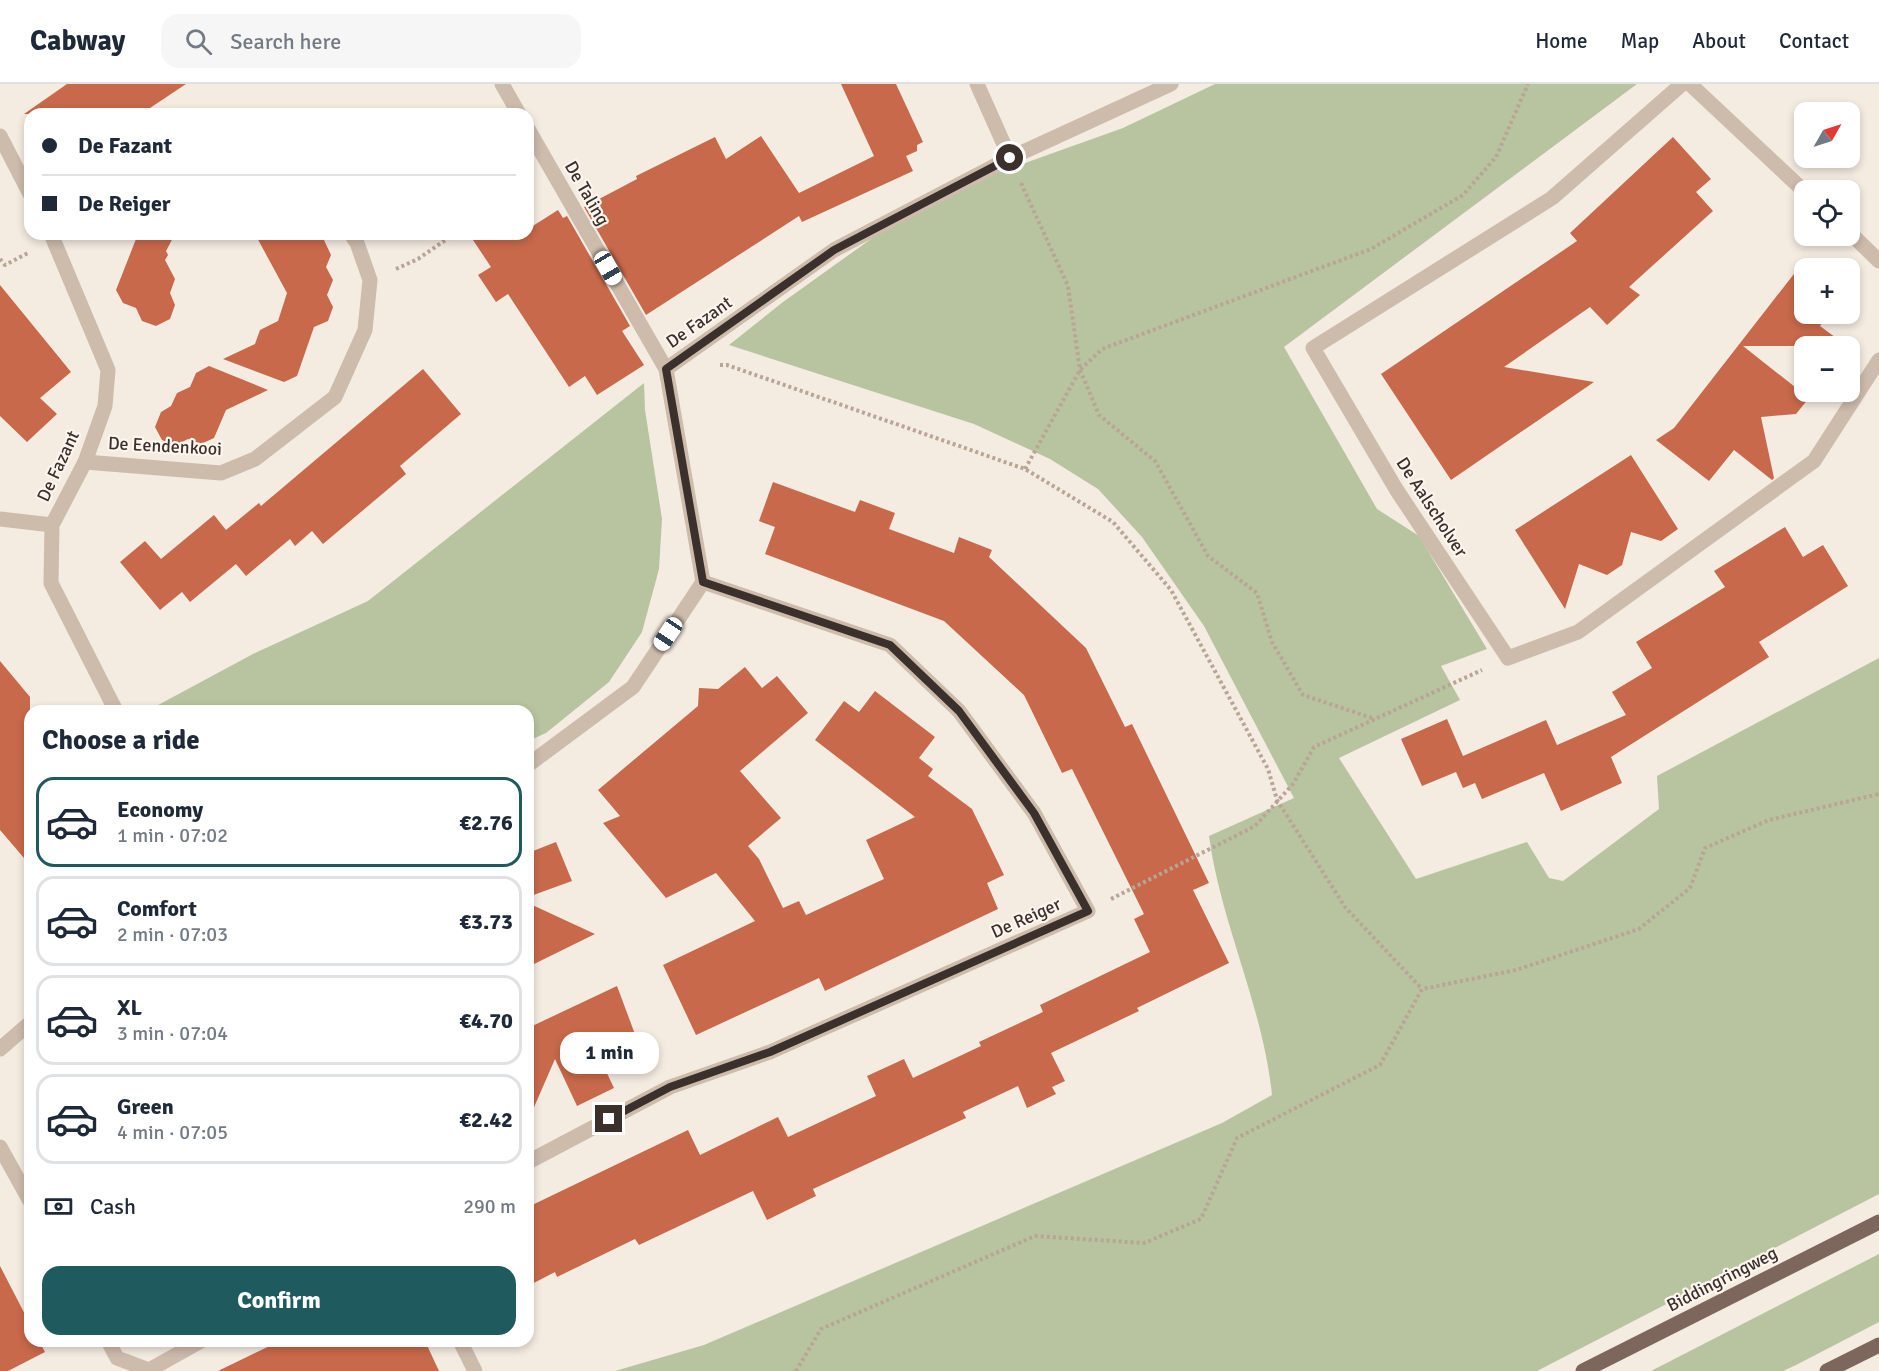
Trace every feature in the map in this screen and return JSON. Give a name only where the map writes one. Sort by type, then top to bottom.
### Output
[{"type":"main road","name":"Biddingringweg","points":[[1582,1371],[1879,1222]]},
{"type":"main road","points":[[1827,1371],[1879,1345]]},
{"type":"street","points":[[502,84],[516,108]]},
{"type":"street","points":[[977,84],[1010,158]]},
{"type":"street","name":"De Fazant","points":[[703,582],[666,369],[834,250],[1010,158],[1171,84]]},
{"type":"street","name":"De Aalscholver","points":[[1508,658],[1396,489],[1313,348],[1552,198],[1682,84]]},
{"type":"street","points":[[1690,84],[1794,182]]},
{"type":"street","points":[[0,136],[24,182]]},
{"type":"street","name":"De Taling","points":[[534,139],[666,369]]},
{"type":"street","name":"De Fazant","points":[[57,240],[108,370],[105,405],[85,462],[52,525],[51,583],[113,705]]},
{"type":"street","name":"De Eendenkooi","points":[[85,462],[221,473],[255,459],[335,397],[365,330],[370,280],[355,240]]},
{"type":"street","points":[[1860,243],[1879,261]]},
{"type":"street","points":[[1508,658],[1578,632],[1814,460],[1879,360]]},
{"type":"street","points":[[0,519],[52,525]]},
{"type":"street","points":[[534,761],[633,687],[703,582]]},
{"type":"street","name":"De Reiger","points":[[534,1159],[670,1087],[770,1052],[1088,911],[1034,813],[959,711],[890,645],[703,582]]},
{"type":"street","points":[[0,1049],[24,1028]]},
{"type":"street","points":[[0,1147],[24,1190]]},
{"type":"street","points":[[111,1347],[117,1358],[149,1370],[190,1347]]},
{"type":"street","points":[[463,1347],[475,1371]]},
{"type":"path","points":[[1025,469],[1080,370],[1102,349],[1371,249],[1463,195],[1497,157],[1528,84]]},
{"type":"path","points":[[1010,158],[1068,286],[1080,370],[1099,415],[1155,461],[1208,556],[1257,593],[1272,642],[1303,695],[1375,719]]},
{"type":"path","points":[[370,280],[418,259],[445,240]]},
{"type":"path","points":[[717,366],[727,365],[1025,469],[1113,522],[1171,590],[1268,769],[1278,801],[1345,907],[1422,989]]},
{"type":"path","points":[[1088,911],[1255,826],[1293,784],[1314,747],[1508,658]]},
{"type":"path","points":[[796,1371],[821,1329],[1035,1236],[1143,1243],[1201,1219],[1237,1138],[1380,1065],[1422,989],[1516,970],[1639,929],[1690,888],[1705,848],[1769,820],[1879,794]]},
{"type":"green space","points":[[1215,84],[1637,84],[1284,347],[1377,509],[1419,536],[1487,649],[1441,666],[1460,700],[1339,758],[1416,879],[1527,842],[1549,878],[1563,881],[1659,809],[1657,776],[1879,658],[1879,1194],[1537,1371],[615,1371],[704,1345],[1222,1123],[1272,1095],[1260,1029],[1223,901],[1209,836],[1294,798],[1204,626],[1142,537],[1098,489],[1050,459],[974,424],[729,345],[783,302],[885,229],[997,173],[1123,128]]},
{"type":"green space","points":[[644,383],[645,410],[662,519],[659,569],[642,632],[609,682],[546,733],[534,738],[534,705],[158,705],[253,654],[368,601]]},
{"type":"green space","points":[[1879,1254],[1879,1322],[1796,1365],[1783,1371],[1651,1371]]},
{"type":"building","points":[[67,84],[186,84],[150,108],[33,108]]},
{"type":"building","points":[[841,84],[896,84],[923,142],[917,145],[917,151],[906,156],[913,171],[802,222],[799,216],[646,315],[584,207],[637,179],[636,176],[715,137],[726,159],[761,136],[799,193],[874,156]]},
{"type":"building","points":[[1673,137],[1711,179],[1696,192],[1713,211],[1629,287],[1640,295],[1607,325],[1590,307],[1504,367],[1594,382],[1451,480],[1381,374],[1577,241],[1570,233]]},
{"type":"building","points":[[558,210],[563,218],[567,216],[630,326],[622,331],[644,365],[597,395],[585,376],[569,387],[508,294],[496,302],[478,275],[491,267],[473,240],[534,240],[534,225]]},
{"type":"building","points":[[136,240],[172,240],[166,251],[168,255],[165,260],[175,279],[170,293],[175,305],[170,319],[156,326],[142,321],[136,308],[123,303],[116,290]]},
{"type":"building","points":[[258,240],[324,240],[331,255],[326,267],[333,280],[327,295],[333,307],[328,321],[314,327],[297,376],[284,382],[223,359],[255,344],[260,330],[278,321],[287,293]]},
{"type":"building","points":[[1794,274],[1794,324],[1822,324],[1820,326],[1834,336],[1794,336],[1794,346],[1743,346],[1794,386],[1794,402],[1806,402],[1796,414],[1761,417],[1774,478],[1772,480],[1734,450],[1709,481],[1656,440],[1674,428]]},
{"type":"building","points":[[0,285],[71,372],[40,398],[57,414],[27,442],[0,416]]},
{"type":"building","points":[[209,366],[268,390],[226,410],[214,438],[201,444],[188,439],[174,446],[162,440],[155,427],[161,412],[171,406],[177,393],[190,387],[196,373]]},
{"type":"building","points":[[423,369],[461,414],[400,466],[406,474],[323,544],[312,531],[295,546],[290,539],[246,576],[236,564],[190,602],[182,592],[160,610],[120,562],[145,541],[161,559],[214,515],[226,530],[259,503],[261,506]]},
{"type":"building","points":[[1631,455],[1678,529],[1661,541],[1631,532],[1622,565],[1607,575],[1579,564],[1565,609],[1515,530]]},
{"type":"building","points":[[773,482],[855,512],[860,500],[895,513],[889,529],[954,553],[959,537],[992,550],[989,557],[1086,648],[1125,727],[1132,724],[1209,883],[1193,890],[1229,963],[1137,1008],[1139,1011],[1051,1053],[1065,1081],[1052,1087],[1056,1094],[1027,1108],[1018,1086],[963,1112],[966,1118],[813,1189],[816,1196],[767,1220],[753,1191],[639,1245],[635,1239],[557,1277],[555,1272],[534,1283],[534,1204],[688,1130],[700,1155],[778,1117],[788,1137],[876,1096],[867,1076],[904,1059],[913,1078],[981,1046],[979,1042],[1043,1012],[1040,1005],[1150,952],[1134,919],[1144,914],[1072,769],[1062,773],[1024,695],[944,621],[765,554],[775,527],[759,521]]},
{"type":"building","points":[[1785,527],[1803,557],[1823,545],[1848,586],[1759,642],[1769,657],[1611,757],[1622,783],[1561,811],[1544,773],[1482,799],[1475,783],[1463,788],[1456,772],[1422,786],[1401,739],[1447,719],[1463,756],[1546,720],[1557,745],[1626,715],[1612,692],[1652,668],[1636,642],[1725,587],[1714,571]]},
{"type":"building","points":[[0,661],[30,697],[30,705],[24,705],[24,858],[0,830]]},
{"type":"building","points":[[745,667],[762,688],[777,676],[808,713],[740,771],[781,818],[748,846],[759,859],[783,908],[799,901],[806,915],[884,879],[866,840],[915,817],[815,740],[844,701],[859,712],[875,691],[935,737],[919,758],[933,769],[928,776],[972,809],[1004,875],[987,883],[998,909],[825,991],[819,978],[696,1035],[663,965],[755,921],[716,873],[666,898],[603,823],[620,816],[598,790],[698,706],[699,688],[718,689]]},
{"type":"building","points":[[556,842],[572,881],[534,895],[534,851]]},
{"type":"building","points":[[534,906],[595,934],[534,964]]},
{"type":"building","points":[[617,986],[642,1053],[604,1067],[614,1088],[577,1106],[555,1059],[534,1107],[534,1025]]},
{"type":"building","points":[[0,1266],[24,1312],[24,1347],[42,1347],[45,1352],[8,1371],[0,1371]]},
{"type":"building","points":[[268,1347],[428,1347],[439,1371],[218,1371]]},
{"type":"route","points":[[609,1119],[670,1087],[770,1052],[1088,911],[1034,813],[959,711],[890,645],[703,582],[666,369],[834,250],[1010,158]]}]
